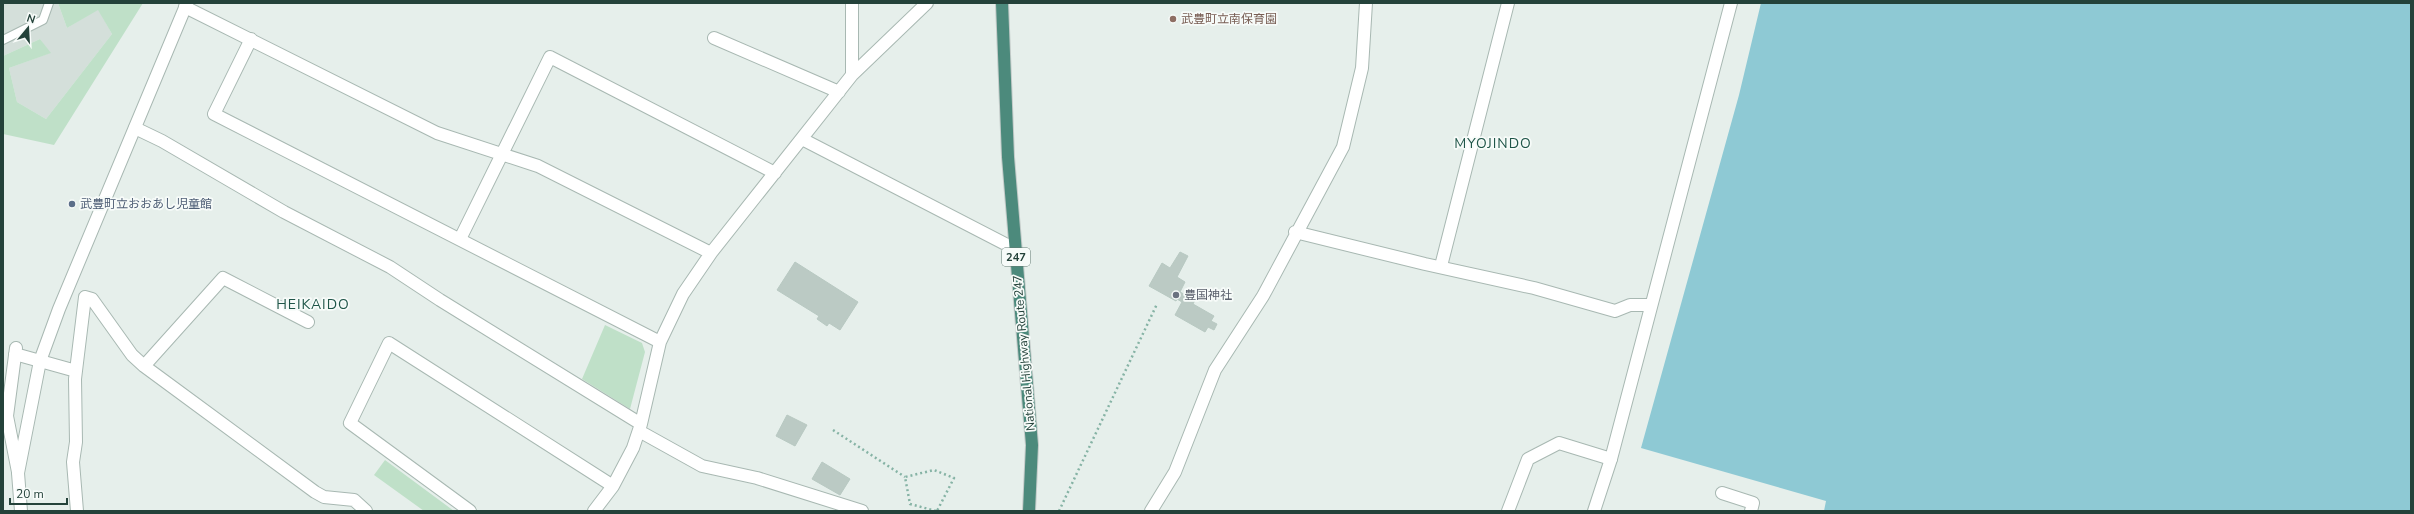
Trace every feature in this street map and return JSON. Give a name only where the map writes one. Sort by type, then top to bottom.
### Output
[{"type":"highway","name":"National Highway Route 247","points":[[1002,3],[1008,157],[1032,446],[1029,511]]},
{"type":"street","points":[[852,3],[852,75]]},
{"type":"street","points":[[594,511],[613,486],[633,448],[640,427],[660,342],[683,294],[711,253],[852,75],[927,3]]},
{"type":"street","points":[[1151,511],[1175,472],[1215,370],[1263,296],[1295,232],[1343,146],[1350,125],[1362,68],[1366,3]]},
{"type":"street","points":[[1441,266],[1508,3]]},
{"type":"street","points":[[1594,511],[1611,459],[1650,305],[1731,3]]},
{"type":"street","points":[[18,473],[40,361],[59,309],[186,5],[437,134],[501,153],[538,166],[711,253]]},
{"type":"street","points":[[714,38],[839,92]]},
{"type":"street","points":[[251,39],[214,114],[660,342]]},
{"type":"street","points":[[460,239],[501,153],[550,57],[775,173]]},
{"type":"street","points":[[135,128],[162,140],[284,212],[390,267],[702,466],[757,478],[862,511]]},
{"type":"street","points":[[802,139],[1015,249]]},
{"type":"street","points":[[1295,232],[1425,264],[1441,266],[1534,288],[1615,311],[1630,305],[1650,305]]},
{"type":"street","points":[[144,366],[223,278],[308,322]]},
{"type":"street","points":[[77,511],[73,462],[76,442],[76,372],[85,296],[92,299],[132,355],[144,366],[315,492],[324,497],[354,500],[366,511]]},
{"type":"street","points":[[470,511],[350,423],[389,343],[613,486]]},
{"type":"street","points":[[21,511],[18,473],[8,416],[7,384],[16,351],[40,361],[76,372]]},
{"type":"street","points":[[1508,511],[1528,459],[1559,443],[1611,459]]},
{"type":"street","points":[[1722,493],[1753,503],[1751,511]]},
{"type":"lane","points":[[3,40],[43,20],[49,3]]},
{"type":"path","points":[[1059,511],[1157,304]]},
{"type":"path","points":[[833,430],[905,477],[910,504],[937,511],[954,478],[934,470],[905,477]]},
{"type":"shaded area","points":[[3,3],[58,3],[67,28],[98,9],[112,34],[46,119],[17,102],[9,68],[50,53],[40,39],[3,56]]},
{"type":"green space","points":[[58,3],[143,3],[54,145],[3,134],[3,56],[40,39],[51,53],[9,68],[17,102],[46,119],[112,34],[98,10],[67,28]]},
{"type":"green space","points":[[605,325],[642,343],[645,352],[630,409],[582,379]]},
{"type":"green space","points":[[385,460],[454,511],[424,511],[374,475]]},
{"type":"water","points":[[1761,3],[2411,3],[2411,511],[1824,511],[1826,501],[1641,448],[1739,95]]},
{"type":"building","name":"豊国神社","points":[[1180,252],[1188,256],[1177,277],[1185,282],[1180,292],[1195,300],[1193,304],[1214,316],[1211,321],[1217,324],[1214,330],[1208,327],[1205,332],[1175,315],[1182,302],[1177,299],[1176,301],[1149,286],[1162,263],[1170,268]]},
{"type":"building","points":[[795,262],[858,302],[840,330],[829,323],[827,326],[817,319],[819,316],[777,290]]},
{"type":"building","points":[[787,415],[807,425],[795,446],[776,436]]},
{"type":"building","points":[[822,462],[850,479],[840,495],[812,479]]},
{"type":"place","name":"武豊町立南保育園","points":[[1173,19]]},
{"type":"place","name":"武豊町立おおあし児童館","points":[[72,204]]},
{"type":"place","name":"豊国神社","points":[[1176,295]]},
{"type":"district","name":"MYOJINDO","points":[[1493,143]]},
{"type":"district","name":"HEIKAIDO","points":[[313,304]]}]
